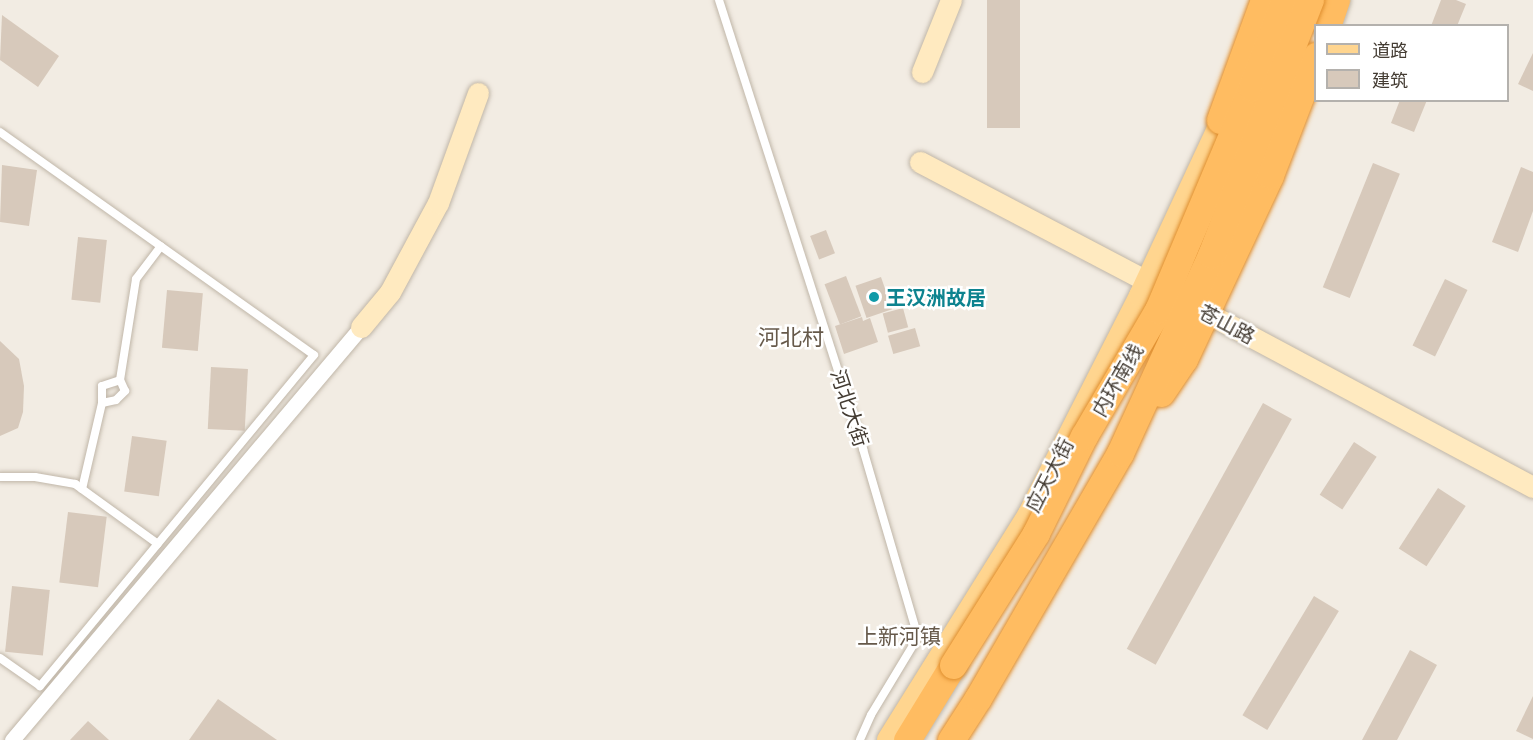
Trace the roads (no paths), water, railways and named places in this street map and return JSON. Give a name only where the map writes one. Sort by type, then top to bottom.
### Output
[{"type":"highway","points":[[1084,436],[1176,238],[1264,0]]},
{"type":"highway","name":"内环南线","points":[[907,740],[1036,533],[1084,436],[1158,310],[1252,88],[1285,0]]},
{"type":"highway","name":"内环南线","points":[[951,740],[990,678],[1120,453],[1211,255],[1310,0]]},
{"type":"highway","points":[[1328,24],[1336,0]]},
{"type":"highway","points":[[1120,453],[1184,359],[1270,175],[1314,61]]},
{"type":"main road","name":"应天大街","points":[[889,740],[1029,514],[1144,289],[1240,84],[1272,0]]},
{"type":"main road","points":[[1314,24],[1324,0]]},
{"type":"main road","points":[[964,740],[1067,568],[1197,315],[1314,25]]},
{"type":"street","points":[[922,72],[951,0]]},
{"type":"street","points":[[12,740],[390,292],[438,203],[478,93]]},
{"type":"street","name":"苍山路","points":[[920,162],[1144,289],[1533,487]]},
{"type":"street","name":"苍山路","points":[[1197,315],[1533,503]]},
{"type":"lane","name":"河北大街","points":[[719,0],[863,449],[917,634],[915,642],[871,715],[860,740]]},
{"type":"lane","points":[[0,134],[314,355],[40,686],[0,658]]},
{"type":"lane","points":[[102,403],[116,400],[125,391],[120,380],[136,279],[161,246]]},
{"type":"lane","points":[[82,489],[102,403],[102,386],[120,380]]},
{"type":"lane","points":[[0,477],[35,477],[75,484],[158,544]]},
{"type":"place","name":"王汉洲故居","points":[[874,297]]},
{"type":"district","name":"河北村","points":[[791,337]]},
{"type":"district","name":"上新河镇","points":[[899,636]]}]
